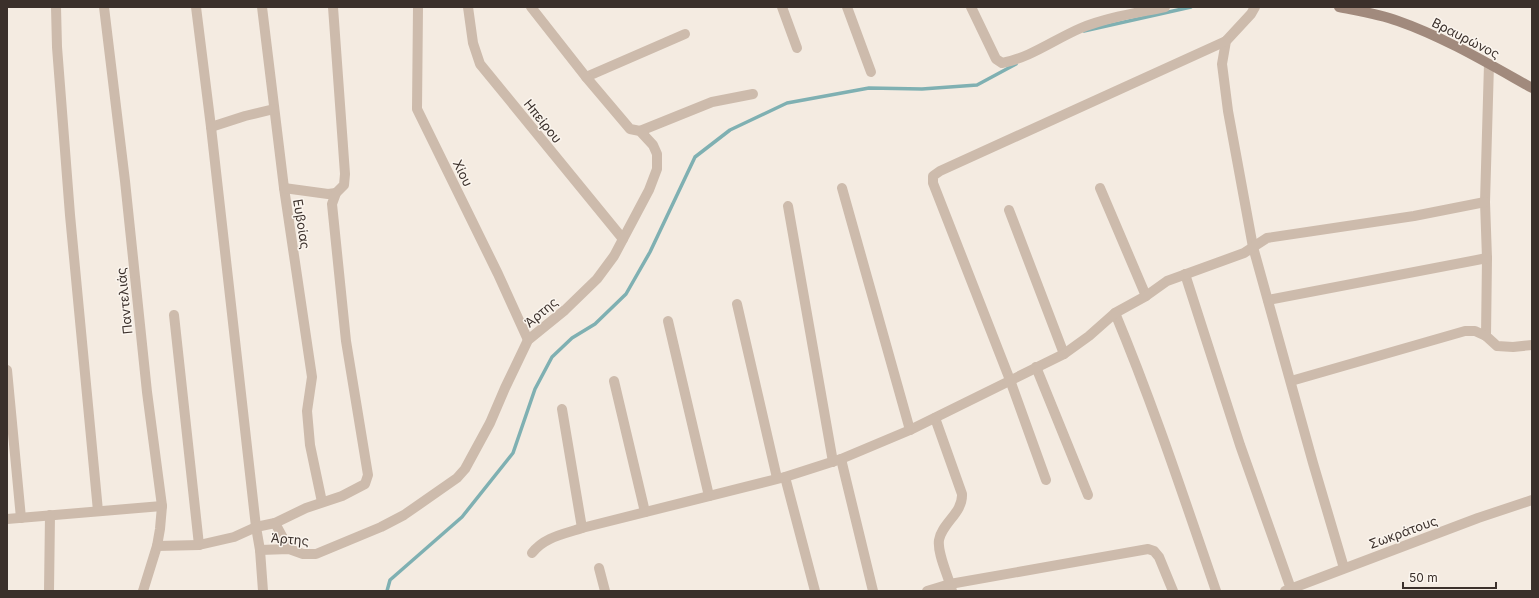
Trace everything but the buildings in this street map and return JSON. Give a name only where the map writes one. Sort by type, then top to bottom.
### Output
[{"type":"main road","name":"Βραυρώνος","points":[[1339,7],[1366,12],[1398,21],[1418,29],[1489,64],[1532,88]]},
{"type":"street","points":[[56,7],[57,47],[70,215],[98,512]]},
{"type":"street","name":"Παντελιάς","points":[[104,7],[125,181],[147,392],[162,506],[157,546],[143,591]]},
{"type":"street","points":[[196,7],[256,527],[260,550],[263,591]]},
{"type":"street","name":"Ευβοίας","points":[[262,7],[284,188],[312,377],[308,411],[310,445],[322,502]]},
{"type":"street","points":[[157,546],[199,545],[234,537],[256,527],[275,523],[306,508],[342,496],[365,484],[368,475],[346,341],[332,204],[336,193],[344,185],[345,174],[333,7]]},
{"type":"street","name":"Χίου","points":[[418,7],[417,109],[498,274],[528,340]]},
{"type":"street","name":"Ηπείρου","points":[[468,7],[473,43],[480,64],[623,239]]},
{"type":"street","name":"Άρτης","points":[[260,550],[289,549],[303,554],[316,554],[381,527],[404,515],[457,478],[465,469],[490,423],[528,340],[565,310],[597,278],[614,256],[649,190],[657,169],[657,154],[653,145],[640,132],[630,129],[586,77],[531,7]]},
{"type":"street","points":[[782,7],[797,48]]},
{"type":"street","points":[[847,7],[871,72]]},
{"type":"street","points":[[971,7],[996,59],[1002,63],[1023,56],[1079,29],[1101,21],[1165,7]]},
{"type":"street","points":[[1046,480],[1010,380],[932,183],[933,176],[940,171],[1226,41],[1251,14],[1255,7]]},
{"type":"street","points":[[586,77],[685,34]]},
{"type":"street","points":[[1226,41],[1222,64],[1227,104],[1254,247],[1344,568]]},
{"type":"street","points":[[1486,336],[1487,258],[1485,202],[1489,64]]},
{"type":"street","points":[[640,132],[712,102],[753,94]]},
{"type":"street","points":[[211,127],[274,108]]},
{"type":"street","points":[[284,188],[328,194],[336,193]]},
{"type":"street","points":[[842,188],[910,430]]},
{"type":"street","points":[[1100,188],[1146,296]]},
{"type":"street","points":[[532,553],[538,545],[547,540],[582,528],[781,477],[837,460],[910,430],[1064,354],[1089,336],[1116,313],[1146,296],[1167,281],[1244,253],[1267,238],[1414,216],[1485,202]]},
{"type":"street","points":[[788,206],[837,460],[873,591]]},
{"type":"street","points":[[1009,210],[1064,354]]},
{"type":"street","points":[[1268,300],[1487,258]]},
{"type":"street","points":[[1185,274],[1288,590]]},
{"type":"street","points":[[737,304],[781,477],[815,591]]},
{"type":"street","points":[[1116,313],[1171,459],[1216,591]]},
{"type":"street","points":[[174,315],[199,545]]},
{"type":"street","points":[[668,321],[709,496]]},
{"type":"street","points":[[1291,381],[1465,331],[1475,331],[1486,336],[1497,346],[1513,347],[1532,345]]},
{"type":"street","points":[[1036,367],[1088,495]]},
{"type":"street","points":[[7,370],[21,518]]},
{"type":"street","points":[[614,381],[645,512]]},
{"type":"street","points":[[562,409],[582,528]]},
{"type":"street","points":[[935,418],[962,498],[962,502],[940,539],[939,547],[951,587]]},
{"type":"street","name":"Σωκράτους","points":[[1288,590],[1478,518],[1532,500]]},
{"type":"street","points":[[7,519],[162,506]]},
{"type":"street","points":[[49,591],[50,515]]},
{"type":"street","points":[[275,523],[289,549]]},
{"type":"street","points":[[927,591],[1148,549],[1154,551],[1159,557],[1173,591]]},
{"type":"street","points":[[598,568],[605,591]]},
{"type":"waterway","points":[[1084,31],[1191,7]]},
{"type":"waterway","points":[[387,591],[390,580],[462,517],[513,453],[535,389],[552,357],[572,338],[595,324],[626,294],[650,252],[695,157],[730,130],[787,103],[869,88],[922,89],[977,85],[1016,64]]}]
